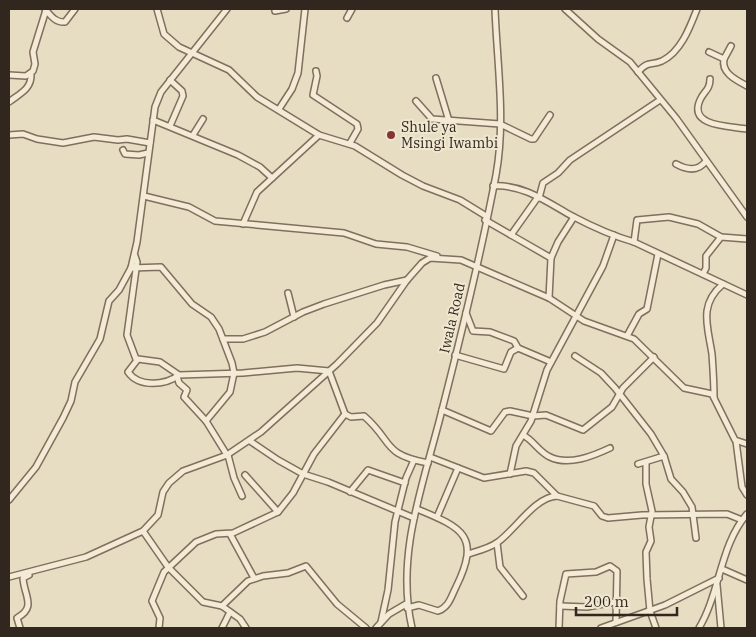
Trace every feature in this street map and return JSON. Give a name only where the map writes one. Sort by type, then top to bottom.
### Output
[{"type":"street","points":[[46,10],[56,21],[65,22],[75,9]]},
{"type":"street","points":[[157,9],[164,34],[176,46],[229,70],[257,96],[319,135],[350,143],[423,186],[460,200],[511,235],[551,258]]},
{"type":"street","points":[[136,359],[127,335],[133,268],[144,196],[148,153],[157,101],[170,80],[227,9]]},
{"type":"street","points":[[275,11],[286,9]]},
{"type":"street","points":[[279,109],[292,89],[298,74],[305,9]]},
{"type":"street","points":[[347,18],[352,9]]},
{"type":"street","name":"Iwala Road","points":[[412,628],[407,606],[406,567],[414,518],[456,355],[493,186],[500,124],[495,9]]},
{"type":"street","points":[[564,9],[598,40],[629,60],[747,217]]},
{"type":"street","points":[[638,72],[647,62],[665,59],[679,46],[697,9]]},
{"type":"street","points":[[9,102],[28,87],[31,82],[31,74],[34,67],[33,52],[46,10]]},
{"type":"street","points":[[731,46],[722,64],[725,71],[747,86]]},
{"type":"street","points":[[709,52],[724,59]]},
{"type":"street","points":[[316,71],[317,76],[313,94],[357,124],[358,129],[350,143]]},
{"type":"street","points":[[9,75],[22,76],[31,74]]},
{"type":"street","points":[[436,78],[449,121]]},
{"type":"street","points":[[710,79],[709,88],[701,97],[697,108],[699,116],[708,122],[747,128]]},
{"type":"street","points":[[170,80],[182,90],[183,96],[170,126]]},
{"type":"street","points":[[511,235],[538,197],[544,182],[558,173],[570,160],[660,100]]},
{"type":"street","points":[[416,101],[428,117],[449,121],[500,124],[533,139],[550,115]]},
{"type":"street","points":[[193,135],[203,119]]},
{"type":"street","points":[[153,120],[193,135],[252,162],[272,178]]},
{"type":"street","points":[[9,135],[23,134],[38,139],[63,143],[94,137],[118,140],[127,138],[150,142]]},
{"type":"street","points":[[243,224],[255,196],[319,135]]},
{"type":"street","points":[[123,150],[125,154],[148,153]]},
{"type":"street","points":[[676,164],[694,169],[701,168],[706,162]]},
{"type":"street","points":[[493,186],[518,188],[574,217],[634,242],[747,295]]},
{"type":"street","points":[[144,196],[189,207],[215,221],[344,233],[376,244],[407,246],[440,257],[451,258],[475,266],[549,298],[576,317],[590,324],[628,336],[654,358],[680,386],[686,389],[710,393],[714,398],[736,441],[742,487],[747,495]]},
{"type":"street","points":[[634,242],[636,220],[658,216],[698,224],[721,238],[747,239]]},
{"type":"street","points":[[549,298],[551,258],[558,242],[574,217]]},
{"type":"street","points":[[510,474],[516,446],[533,416],[551,362],[603,266],[614,235]]},
{"type":"street","points":[[702,274],[706,268],[706,256],[721,238]]},
{"type":"street","points":[[628,336],[639,314],[648,308],[658,254]]},
{"type":"street","points":[[9,577],[86,557],[143,531],[158,515],[163,492],[169,483],[183,471],[228,455],[250,441],[329,371],[377,323],[407,280],[426,261],[440,257]]},
{"type":"street","points":[[133,268],[161,267],[192,304],[211,317],[223,339],[234,373],[230,392],[206,421]]},
{"type":"street","points":[[9,500],[36,467],[71,401],[75,382],[102,335],[109,301],[119,290],[133,268]]},
{"type":"street","points":[[223,339],[243,339],[265,332],[324,304],[384,285],[407,280]]},
{"type":"street","points":[[714,398],[711,353],[706,333],[706,316],[712,296],[723,284]]},
{"type":"street","points":[[288,293],[294,317]]},
{"type":"street","points":[[466,312],[473,331],[490,332],[514,341],[518,348],[551,362]]},
{"type":"street","points":[[456,355],[504,369],[511,352],[518,348]]},
{"type":"street","points":[[575,356],[601,373],[620,393],[651,434],[664,456],[671,479],[683,492],[693,514],[696,538]]},
{"type":"street","points":[[442,410],[457,415],[479,428],[492,431],[507,411],[533,416],[546,415],[583,430],[612,407],[620,393],[654,358]]},
{"type":"street","points":[[136,359],[160,362],[178,376],[179,383],[187,390],[184,397],[206,421],[228,455],[234,478],[242,496]]},
{"type":"street","points":[[136,359],[128,372],[133,378],[154,384],[178,376],[297,368],[329,371]]},
{"type":"street","points":[[329,371],[345,414],[351,417],[366,417],[396,453],[414,460],[429,460],[458,468],[484,478],[526,471],[534,473],[557,496]]},
{"type":"street","points":[[160,628],[160,618],[152,601],[160,578],[168,567],[183,552],[203,538],[216,534],[230,534],[278,512],[326,437],[345,414]]},
{"type":"street","points":[[523,435],[546,454],[555,458],[581,459],[610,448]]},
{"type":"street","points":[[250,441],[278,460],[304,474],[414,518]]},
{"type":"street","points":[[736,441],[747,444]]},
{"type":"street","points":[[638,464],[664,456]]},
{"type":"street","points":[[381,622],[388,590],[395,522],[405,483],[414,460]]},
{"type":"street","points":[[646,463],[645,478],[651,515],[649,527],[651,541],[646,555],[650,611],[656,628]]},
{"type":"street","points":[[437,516],[458,468]]},
{"type":"street","points":[[350,492],[368,470],[405,483]]},
{"type":"street","points":[[245,475],[278,512]]},
{"type":"street","points":[[468,554],[497,542],[517,526],[536,505],[550,497],[557,496],[594,506],[602,516],[608,518],[651,515],[729,514],[742,520]]},
{"type":"street","points":[[376,628],[389,614],[407,606],[419,606],[438,610],[446,606],[465,570],[468,554],[463,534],[437,516],[417,510]]},
{"type":"street","points":[[699,628],[709,609],[728,551],[742,520],[747,514]]},
{"type":"street","points":[[143,531],[168,567],[203,602],[222,606],[240,618],[246,628]]},
{"type":"street","points":[[230,534],[254,578]]},
{"type":"street","points":[[497,542],[500,567],[523,596]]},
{"type":"street","points":[[222,606],[243,584],[254,578],[288,572],[306,566],[337,604],[366,628]]},
{"type":"street","points":[[559,628],[560,606],[566,574],[596,572],[610,566],[617,571],[616,622]]},
{"type":"street","points":[[722,569],[747,580]]},
{"type":"street","points":[[20,628],[18,618],[26,613],[28,608],[23,578],[34,570]]},
{"type":"street","points":[[601,628],[650,611],[719,578]]},
{"type":"street","points":[[717,584],[721,628]]},
{"type":"street","points":[[560,606],[588,607],[615,602]]},
{"type":"street","points":[[222,628],[230,612]]},
{"type":"place","name":"Shule ya Msingi Iwambi","points":[[391,135]]}]
